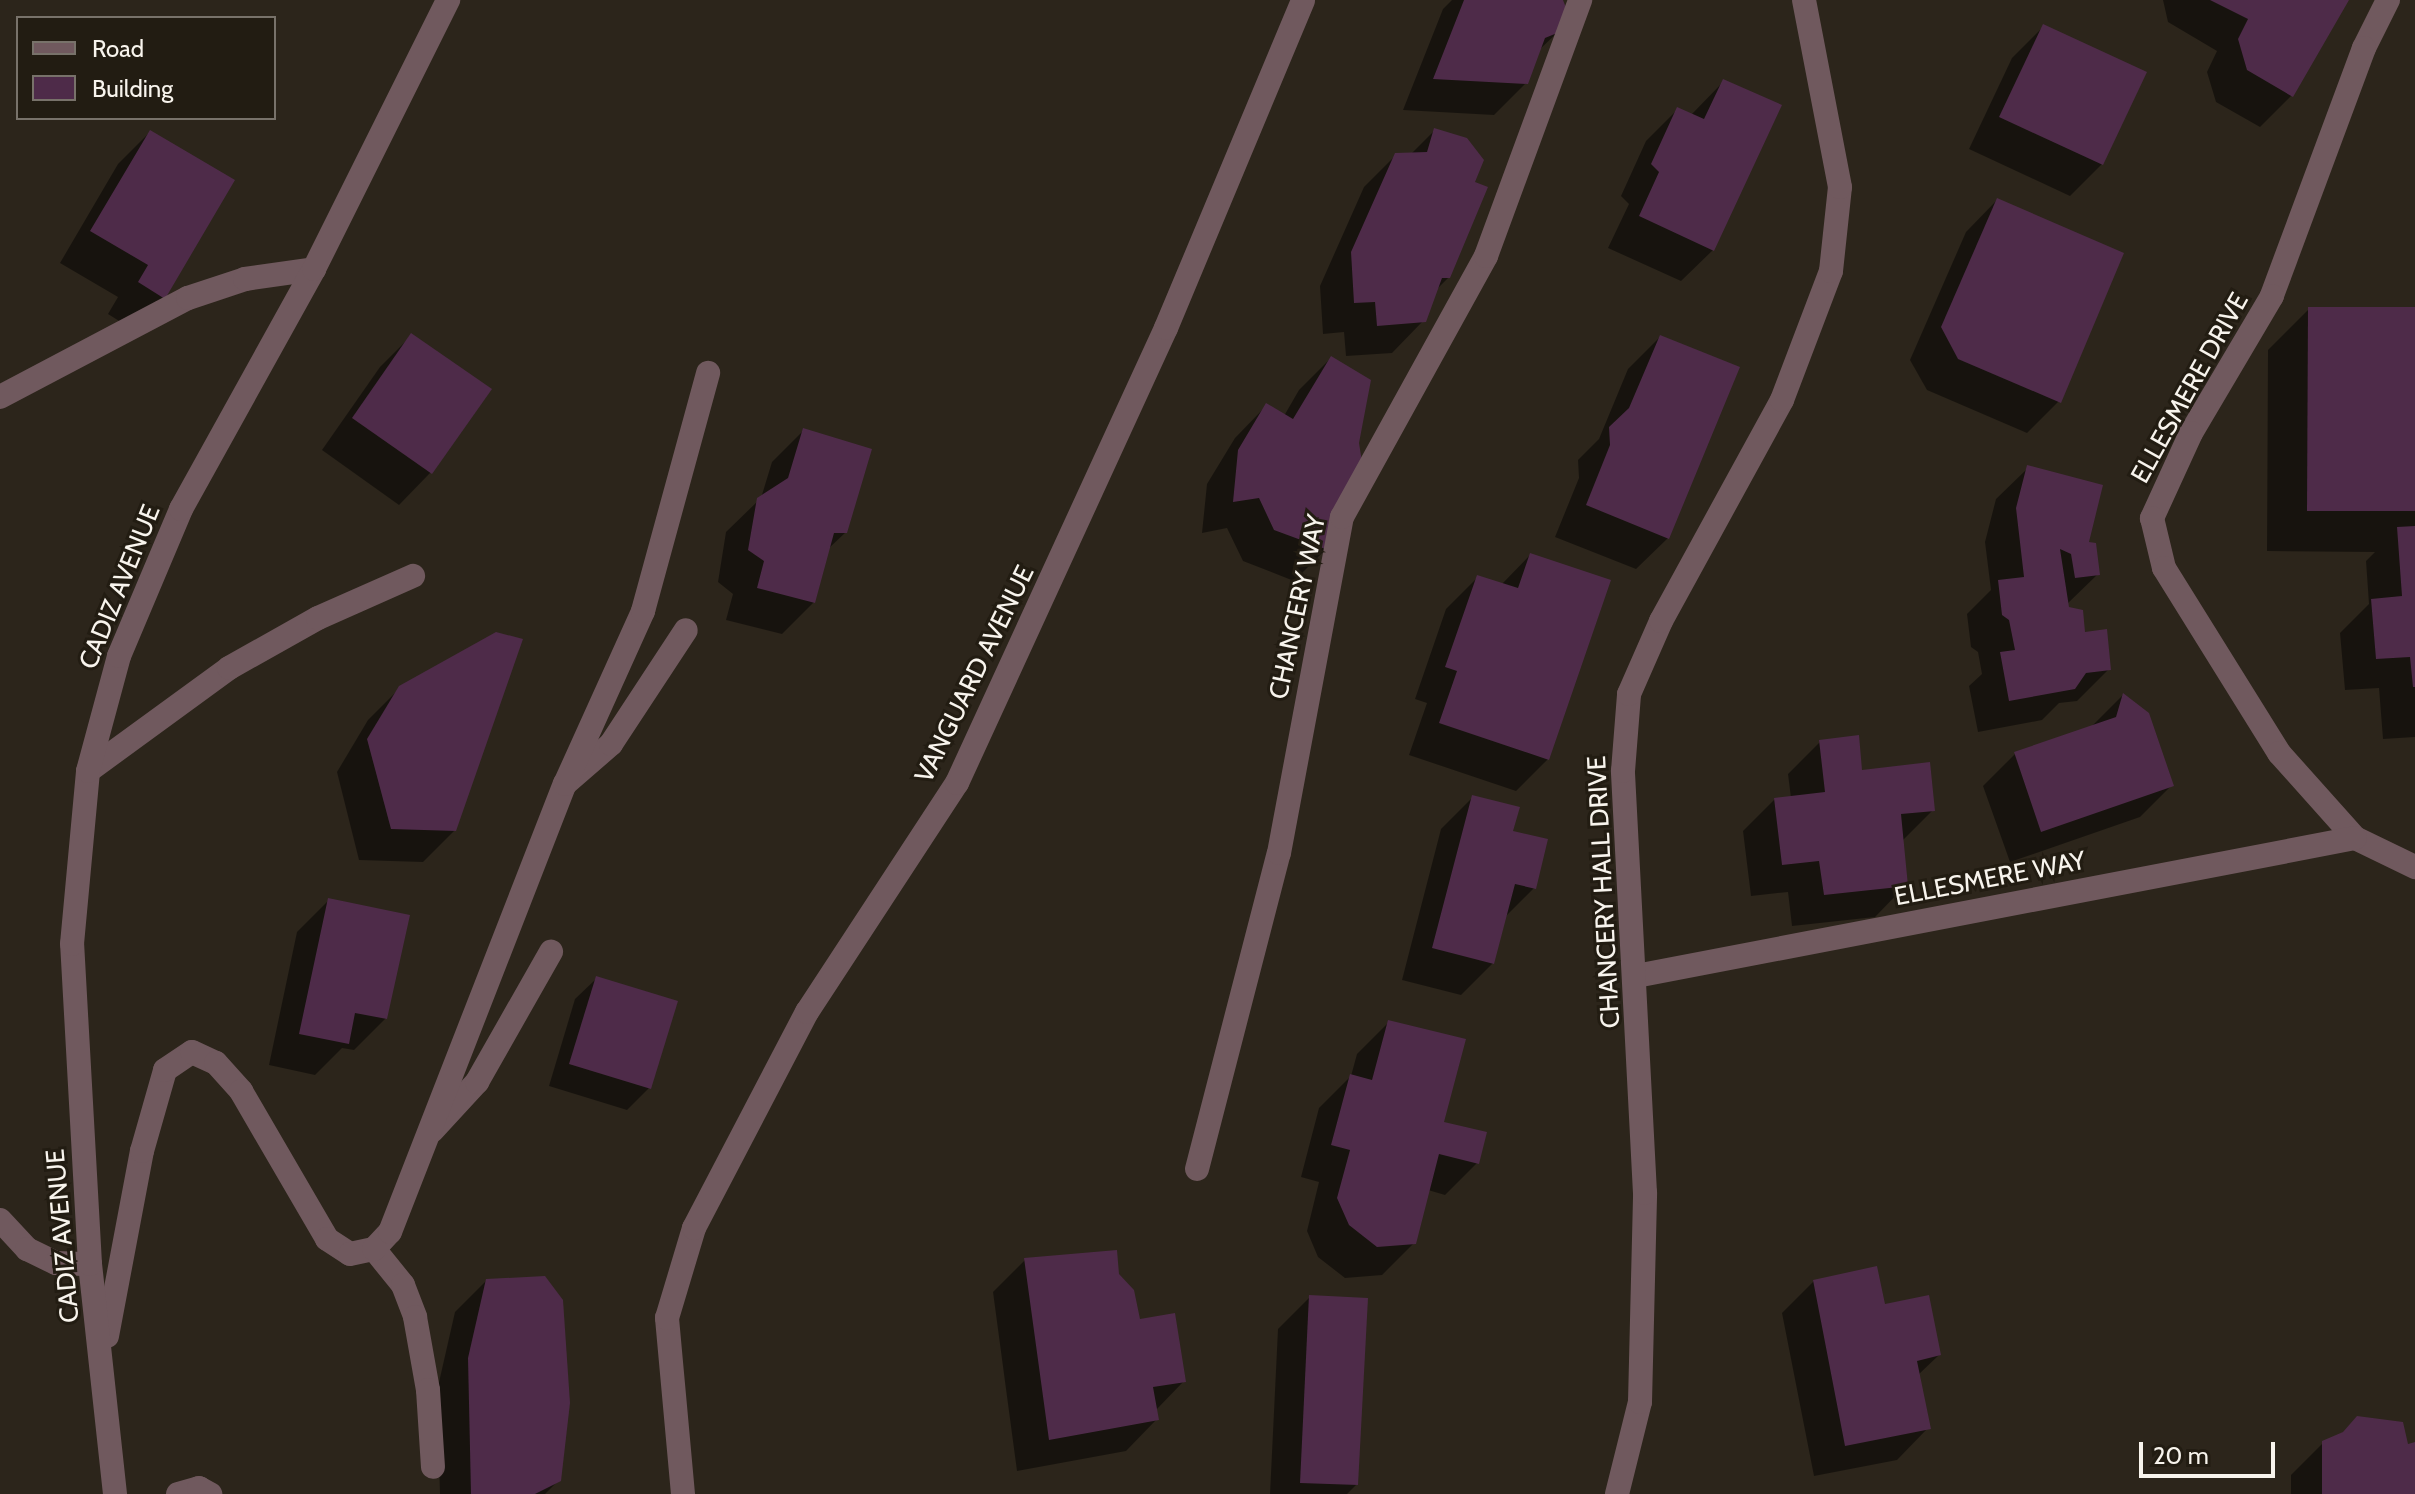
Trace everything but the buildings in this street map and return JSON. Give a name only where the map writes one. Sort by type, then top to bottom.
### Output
[{"type":"street","name":"CADIZ AVENUE","points":[[115,1494],[103,1354],[90,1264],[72,944],[88,771],[119,656],[181,509],[314,269],[448,0]]},
{"type":"street","name":"VANGUARD AVENUE","points":[[683,1494],[667,1318],[694,1228],[807,1012],[957,783],[1166,328],[1303,0]]},
{"type":"street","name":"CHANCERY WAY","points":[[1197,1169],[1279,853],[1342,517],[1486,256],[1580,0]]},
{"type":"street","name":"CHANCERY HALL DRIVE","points":[[1617,1494],[1640,1402],[1645,1193],[1623,771],[1629,694],[1661,621],[1782,400],[1831,271],[1840,187],[1804,0]]},
{"type":"street","name":"ELLESMERE DRIVE","points":[[2388,0],[2364,48],[2272,296],[2191,433],[2152,518],[2164,568],[2279,753],[2355,838],[2415,867]]},
{"type":"street","points":[[0,397],[188,298],[245,279],[314,269]]},
{"type":"street","points":[[103,1354],[142,1151],[165,1070],[192,1052],[216,1063],[241,1091],[327,1239],[350,1254],[374,1249],[390,1232],[407,1199],[565,784],[643,611],[708,373]]},
{"type":"street","points":[[88,771],[229,668],[318,618],[413,576]]},
{"type":"street","points":[[565,784],[611,744],[686,630]]},
{"type":"street","name":"ELLESMERE WAY","points":[[1636,976],[2355,838]]},
{"type":"street","points":[[432,1131],[477,1082],[551,952]]},
{"type":"street","points":[[0,1220],[27,1249],[41,1256],[56,1263],[90,1264]]},
{"type":"street","points":[[374,1249],[403,1285],[415,1317],[428,1390],[433,1467]]},
{"type":"street","points":[[178,1494],[199,1488],[210,1494]]}]
